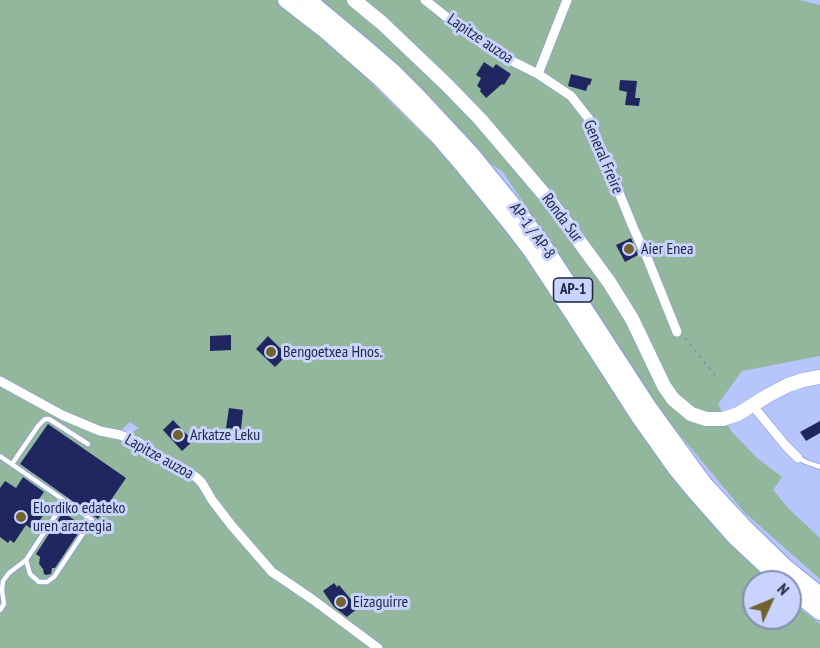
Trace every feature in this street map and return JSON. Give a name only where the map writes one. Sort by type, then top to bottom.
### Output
[{"type":"highway","name":"AP-1 / AP-8","points":[[286,0],[326,31],[383,81],[462,164],[533,254],[638,415],[696,494],[770,570]]},
{"type":"highway","name":"AP-1 / AP-8","points":[[308,0],[392,72],[472,155],[543,245],[649,408],[705,485],[785,567],[820,595]]},
{"type":"highway","points":[[802,598],[820,612]]},
{"type":"main road","name":"Ronda Sur","points":[[354,0],[382,23],[448,86],[549,200],[621,300],[664,386],[673,399],[691,414],[715,420],[723,419],[738,414],[788,385],[820,377]]},
{"type":"street","name":"Lapitze auzoa","points":[[425,0],[494,52],[538,74]]},
{"type":"street","points":[[538,74],[567,0]]},
{"type":"street","name":"General Freire","points":[[538,74],[571,96],[589,119],[677,332]]},
{"type":"street","name":"Lapitze auzoa","points":[[0,381],[62,415],[100,431],[138,442],[196,478],[232,526],[272,572],[378,648]]},
{"type":"street","points":[[753,406],[798,458]]},
{"type":"lane","points":[[12,464],[45,419],[88,444]]},
{"type":"lane","points":[[0,456],[93,520],[54,577],[48,582],[39,582],[30,574],[26,560]]},
{"type":"lane","points":[[798,458],[820,467]]},
{"type":"lane","points":[[0,610],[4,604],[3,581],[9,573],[26,560],[65,501]]},
{"type":"path","points":[[677,332],[685,338],[718,380]]},
{"type":"green space","points":[[0,0],[799,0],[820,5],[820,356],[742,371],[718,404],[731,431],[757,458],[782,477],[773,490],[789,509],[820,538],[820,579],[745,513],[666,418],[503,172],[370,82],[435,146],[489,209],[552,290],[604,377],[650,447],[721,535],[757,570],[742,570],[742,630],[802,630],[802,610],[820,624],[820,648],[0,648],[0,382],[62,415],[100,431],[120,435],[122,439],[139,445],[185,473],[199,483],[219,515],[256,558],[261,555],[215,498],[206,482],[129,434],[139,428],[130,422],[119,432],[101,429],[64,414],[0,378]]},
{"type":"building","points":[[484,62],[493,68],[496,64],[511,74],[504,85],[502,84],[486,98],[477,86],[481,78],[476,75]]},
{"type":"building","points":[[571,74],[592,79],[586,91],[568,86]]},
{"type":"building","points":[[620,80],[637,81],[635,98],[640,98],[639,106],[625,105],[627,92],[619,90]]},
{"type":"building","name":"Aier Enea","points":[[631,238],[638,255],[625,262],[616,245]]},
{"type":"building","points":[[231,335],[231,350],[210,351],[210,336]]},
{"type":"building","name":"Bengoetxea Hnos.","points":[[268,336],[287,355],[275,367],[256,349]]},
{"type":"building","points":[[229,408],[243,410],[241,429],[226,428]]},
{"type":"building","name":"Arkatze Leku","points":[[173,420],[193,441],[182,451],[163,430]]},
{"type":"building","points":[[820,421],[820,433],[806,441],[800,432]]},
{"type":"building","points":[[48,424],[126,478],[98,519],[20,464]]},
{"type":"building","name":"Elordiko edateko uren araztegia","points":[[23,477],[44,492],[36,503],[47,510],[33,530],[26,525],[14,543],[10,540],[8,543],[0,537],[0,488],[5,481],[16,488]]},
{"type":"building","points":[[63,512],[83,526],[55,568],[52,568],[51,574],[46,575],[39,564],[40,557],[36,554]]},
{"type":"building","name":"Eizaguirre","points":[[334,583],[337,587],[339,585],[358,608],[347,617],[334,607],[323,591]]},
{"type":"place","name":"Aier Enea","points":[[629,249]]},
{"type":"place","name":"Bengoetxea Hnos.","points":[[271,352]]},
{"type":"place","name":"Arkatze Leku","points":[[178,435]]},
{"type":"place","name":"Elordiko edateko uren araztegia","points":[[21,517]]},
{"type":"place","name":"Eizaguirre","points":[[341,602]]}]
